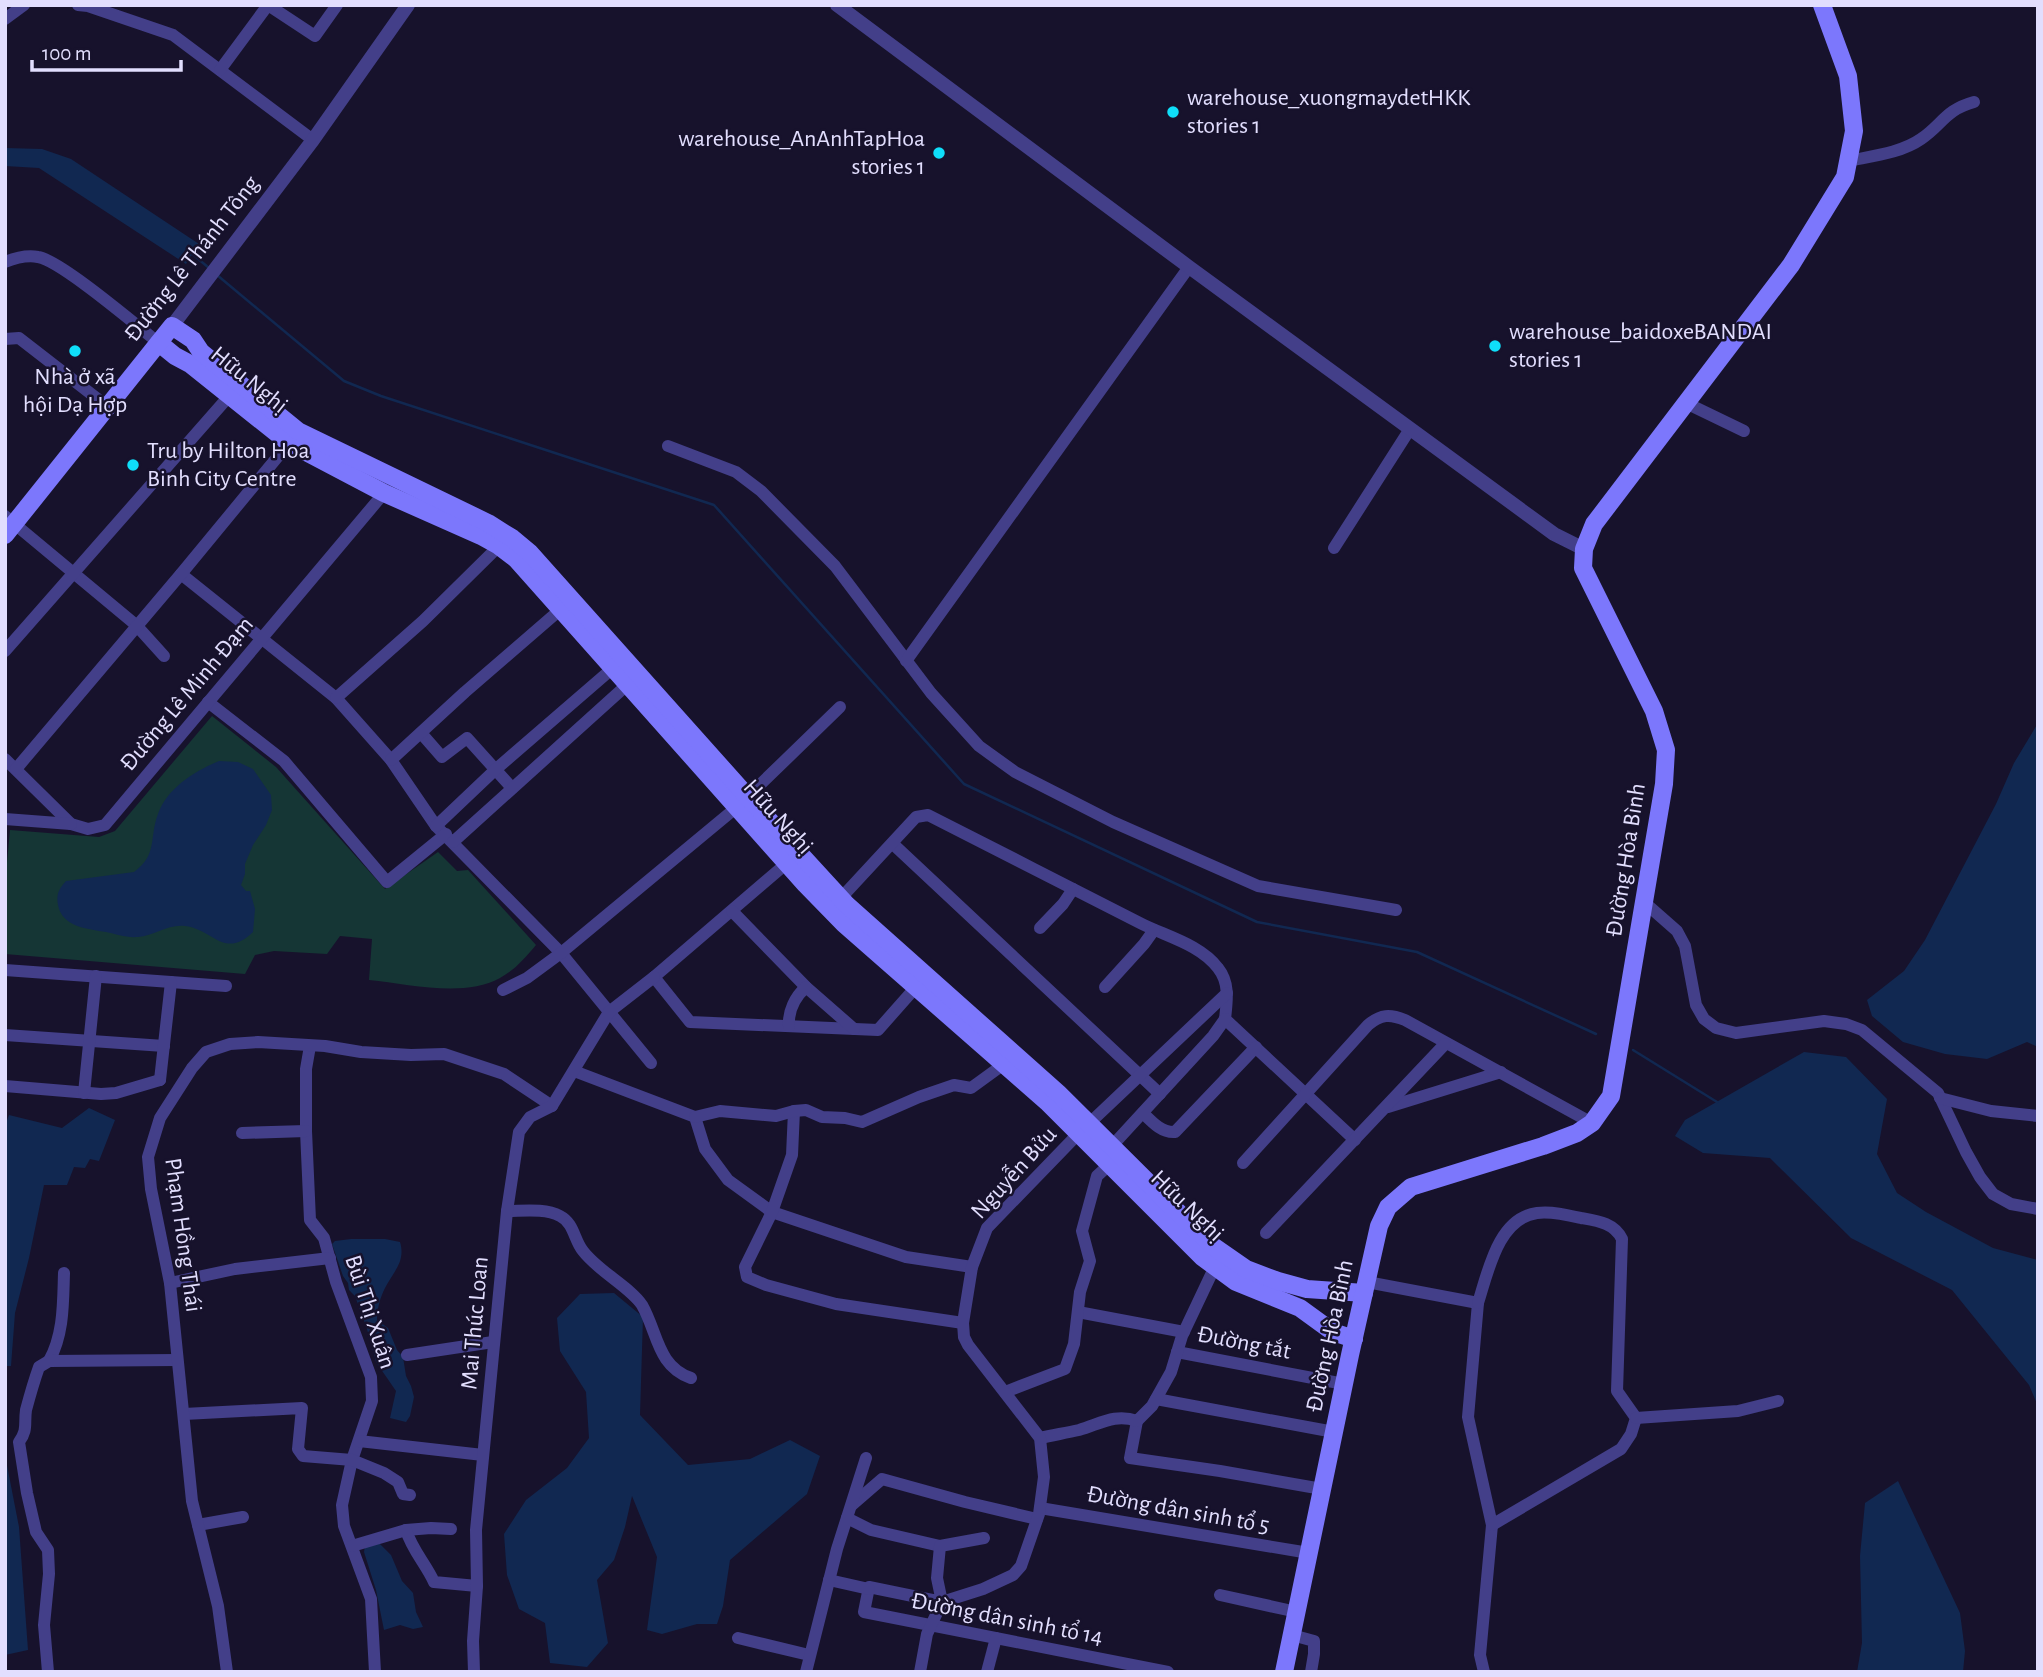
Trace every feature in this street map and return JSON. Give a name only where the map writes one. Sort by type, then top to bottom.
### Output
[{"type":"main road","points":[[1584,549],[1594,524],[1791,265],[1845,177],[1854,131],[1848,76],[1822,5]]},
{"type":"main road","name":"Đường Lê Thánh Tông","points":[[8,525],[108,407],[177,320]]},
{"type":"main road","name":"Hữu Nghị","points":[[177,320],[201,352],[298,431],[383,493],[499,546],[516,559],[613,668],[631,677]]},
{"type":"main road","name":"Hữu Nghị","points":[[159,343],[289,443],[342,462],[488,523],[530,553],[631,677],[811,878],[844,924],[1047,1102],[1083,1128]]},
{"type":"main road","name":"Đường Hòa Bình","points":[[1284,1672],[1365,1287],[1379,1226],[1388,1208],[1411,1187],[1577,1133],[1592,1123],[1611,1096],[1664,784],[1666,750],[1654,711],[1583,568],[1584,549]]},
{"type":"main road","name":"Hữu Nghị","points":[[742,802],[787,863],[841,898],[1058,1093],[1083,1128],[1202,1257],[1307,1289],[1365,1287]]},
{"type":"main road","name":"Hữu Nghị","points":[[1218,1260],[1236,1282],[1300,1308],[1333,1332],[1354,1339]]},
{"type":"street","points":[[5,19],[24,5]]},
{"type":"street","points":[[78,5],[88,6],[173,36],[313,141]]},
{"type":"street","points":[[220,70],[268,5],[315,36],[337,5]]},
{"type":"street","name":"Đường Lê Thánh Tông","points":[[177,320],[313,141],[408,5]]},
{"type":"street","points":[[837,5],[1554,534],[1584,549]]},
{"type":"street","points":[[1848,161],[1905,148],[1919,141],[1953,110],[1974,102]]},
{"type":"street","points":[[5,262],[25,257],[40,257],[53,263],[159,343]]},
{"type":"street","points":[[906,661],[1189,267]]},
{"type":"street","points":[[5,339],[19,338],[108,407]]},
{"type":"street","points":[[5,651],[229,395]]},
{"type":"street","points":[[1686,403],[1744,431]]},
{"type":"street","points":[[1334,548],[1410,429]]},
{"type":"street","points":[[16,769],[289,443]]},
{"type":"street","points":[[668,446],[736,472],[761,491],[835,566],[931,693],[979,746],[1015,772],[1092,811],[1258,886],[1396,910]]},
{"type":"street","name":"Đường Lê Minh Đạm","points":[[71,824],[88,828],[105,825],[383,493]]},
{"type":"street","points":[[8,525],[74,573],[136,625],[164,656]]},
{"type":"street","points":[[336,698],[423,621],[499,546]]},
{"type":"street","points":[[181,574],[336,698],[391,760],[445,834],[561,953],[651,1063]]},
{"type":"street","points":[[391,760],[561,609]]},
{"type":"street","points":[[445,834],[495,770],[613,668]]},
{"type":"street","points":[[208,702],[284,761],[387,882],[445,834],[512,788],[631,677]]},
{"type":"street","points":[[503,990],[527,978],[561,953],[742,802],[840,707]]},
{"type":"street","points":[[558,716],[573,733]]},
{"type":"street","points":[[421,733],[442,757],[467,737],[512,788]]},
{"type":"street","points":[[5,759],[71,824]]},
{"type":"street","points":[[841,898],[916,817],[928,815],[1198,950],[1217,965],[1226,979],[1225,1019],[1213,1036],[1143,1113],[1097,1176],[1082,1231],[1090,1261],[1080,1292],[1074,1343],[1065,1369],[1005,1392]]},
{"type":"street","points":[[5,819],[71,824]]},
{"type":"street","points":[[893,844],[1160,1094]]},
{"type":"street","points":[[610,1012],[787,863]]},
{"type":"street","points":[[1040,928],[1073,889]]},
{"type":"street","points":[[1644,902],[1677,931],[1685,946],[1696,1005],[1704,1018],[1716,1028],[1736,1033],[1824,1021],[1846,1024],[1862,1030],[1938,1093],[1966,1152],[1993,1194],[2011,1205],[2038,1209]]},
{"type":"street","points":[[732,911],[806,987],[854,1029]]},
{"type":"street","points":[[1105,987],[1154,930]]},
{"type":"street","points":[[5,970],[226,986]]},
{"type":"street","points":[[84,1093],[96,976]]},
{"type":"street","points":[[654,977],[690,1022],[878,1030],[915,987]]},
{"type":"street","points":[[160,1080],[170,982]]},
{"type":"street","points":[[789,1026],[793,1004],[806,987]]},
{"type":"street","name":"Nguyễn Bửu","points":[[962,1323],[972,1267],[987,1228],[1083,1128],[1227,993]]},
{"type":"street","name":"Mai Thúc Loan","points":[[474,1672],[476,1530],[507,1211],[519,1132],[530,1117],[552,1106],[610,1012]]},
{"type":"street","points":[[1243,1163],[1368,1025],[1387,1015],[1395,1016],[1592,1123]]},
{"type":"street","points":[[1225,1019],[1355,1140]]},
{"type":"street","points":[[5,1035],[164,1046]]},
{"type":"street","name":"Phạm Hồng Thái","points":[[227,1672],[218,1605],[192,1501],[170,1283],[151,1189],[148,1157],[160,1118],[175,1092],[206,1052],[230,1044],[257,1042],[411,1055],[444,1054],[504,1074],[552,1106]]},
{"type":"street","points":[[1266,1233],[1446,1044]]},
{"type":"street","name":"Bùi Thị Xuân","points":[[310,1046],[306,1069],[310,1220],[324,1238],[371,1377],[372,1401],[352,1460],[342,1505],[344,1526],[371,1599],[375,1672]]},
{"type":"street","points":[[1143,1113],[1165,1131],[1175,1132],[1256,1047]]},
{"type":"street","points":[[575,1071],[695,1117],[720,1111],[776,1116],[806,1110],[822,1117],[862,1122],[954,1085],[971,1088],[1004,1064]]},
{"type":"street","points":[[1385,1108],[1501,1072]]},
{"type":"street","points":[[5,1086],[116,1093],[160,1080]]},
{"type":"street","points":[[160,1080],[175,1092]]},
{"type":"street","points":[[1940,1098],[1991,1111],[2038,1116]]},
{"type":"street","points":[[794,1111],[792,1156],[772,1212],[745,1267],[745,1273],[750,1279],[836,1304],[962,1323],[968,1345],[1040,1438],[1044,1477],[1038,1513],[1021,1566],[1013,1575],[983,1589],[942,1602],[829,1580]]},
{"type":"street","points":[[695,1117],[705,1149],[728,1180],[772,1212],[906,1257],[972,1267]]},
{"type":"street","points":[[242,1133],[306,1131]]},
{"type":"street","points":[[507,1211],[545,1212],[565,1219],[584,1253],[640,1304],[669,1365],[679,1374],[691,1378]]},
{"type":"street","points":[[1484,1672],[1480,1655],[1492,1525],[1468,1417],[1478,1303],[1503,1234],[1521,1218],[1538,1212],[1590,1219],[1613,1226],[1622,1239],[1617,1391],[1636,1418]]},
{"type":"street","points":[[170,1283],[235,1269],[330,1258]]},
{"type":"street","points":[[1218,1260],[1184,1332],[1171,1372],[1152,1406],[1138,1421],[1130,1458],[1322,1489]]},
{"type":"street","points":[[49,1361],[60,1332],[64,1273]]},
{"type":"street","points":[[1365,1287],[1478,1303]]},
{"type":"street","points":[[1078,1312],[1184,1332]]},
{"type":"street","points":[[407,1355],[493,1342]]},
{"type":"street","name":"Đường tắt","points":[[1177,1352],[1344,1384]]},
{"type":"street","points":[[48,1672],[44,1625],[49,1574],[48,1550],[36,1532],[19,1442],[25,1434],[25,1416],[38,1367],[49,1361],[177,1360]]},
{"type":"street","points":[[1156,1399],[1334,1432]]},
{"type":"street","points":[[1636,1418],[1738,1410],[1778,1401]]},
{"type":"street","points":[[184,1414],[302,1408],[298,1450],[303,1456],[352,1460],[384,1473],[398,1482],[403,1494],[411,1495]]},
{"type":"street","points":[[1040,1438],[1078,1430],[1103,1420],[1126,1417],[1138,1421]]},
{"type":"street","points":[[1492,1525],[1621,1449],[1631,1434],[1636,1418]]},
{"type":"street","points":[[359,1441],[483,1455]]},
{"type":"street","points":[[806,1672],[829,1580],[866,1458]]},
{"type":"street","name":"Đường dân sinh tổ 5","points":[[849,1512],[882,1479],[965,1502],[1309,1553]]},
{"type":"street","points":[[849,1512],[871,1530],[940,1546],[984,1538]]},
{"type":"street","points":[[198,1525],[243,1517]]},
{"type":"street","points":[[352,1546],[406,1530],[451,1529]]},
{"type":"street","points":[[406,1530],[409,1541],[434,1582],[477,1586]]},
{"type":"street","points":[[920,1672],[927,1634],[942,1602],[937,1578],[940,1546]]},
{"type":"street","name":"Đường dân sinh tổ 14","points":[[869,1588],[864,1612],[996,1638],[1108,1666],[1168,1672]]},
{"type":"street","points":[[1220,1595],[1297,1612]]},
{"type":"street","points":[[1292,1635],[1314,1641],[1311,1672]]},
{"type":"street","points":[[738,1638],[809,1655]]},
{"type":"street","points":[[987,1672],[996,1638]]},
{"type":"green space","points":[[212,716],[276,767],[385,889],[438,852],[457,871],[468,870],[536,945],[524,959],[500,978],[486,984],[453,988],[369,980],[372,939],[340,936],[327,954],[274,951],[255,955],[245,974],[5,954],[5,884],[10,830],[99,837],[115,831]]},
{"type":"water","points":[[5,148],[42,149],[71,159],[199,244],[186,264],[39,168],[5,166]]},
{"type":"water","points":[[2038,723],[2038,1047],[2027,1042],[1987,1059],[1945,1054],[1903,1042],[1872,1016],[1867,1000],[1904,971],[1925,940],[1996,804],[2014,763]]},
{"type":"water","points":[[219,761],[238,762],[253,769],[271,795],[272,810],[245,864],[241,885],[246,891],[250,891],[255,909],[253,932],[234,943],[219,941],[195,928],[185,926],[129,937],[77,926],[65,918],[60,912],[57,898],[66,881],[134,872],[142,866],[150,852],[155,822],[168,796],[192,775]]},
{"type":"water","points":[[1804,1052],[1846,1057],[1887,1099],[1877,1154],[1897,1193],[1993,1248],[2038,1260],[2038,1406],[2029,1385],[1952,1290],[1851,1238],[1770,1158],[1703,1153],[1675,1136],[1685,1120]]},
{"type":"water","points":[[89,1108],[115,1120],[99,1161],[90,1159],[85,1168],[74,1167],[67,1185],[44,1185],[15,1313],[11,1366],[5,1366],[5,1126],[9,1115],[62,1128]]},
{"type":"water","points":[[351,1239],[400,1242],[400,1261],[385,1288],[377,1320],[388,1328],[397,1350],[403,1357],[406,1376],[414,1397],[406,1422],[390,1418],[396,1391],[376,1362],[355,1296],[349,1290],[332,1244],[335,1241]]},
{"type":"water","points":[[614,1293],[643,1317],[640,1415],[688,1465],[750,1459],[790,1440],[820,1456],[807,1494],[730,1560],[723,1606],[717,1624],[697,1624],[662,1634],[647,1630],[657,1557],[632,1496],[614,1560],[597,1580],[608,1643],[587,1667],[550,1663],[545,1623],[519,1609],[507,1575],[504,1534],[526,1500],[567,1468],[589,1438],[586,1392],[560,1351],[557,1318],[580,1294]]},
{"type":"water","points":[[5,1455],[19,1527],[28,1650],[5,1655]]},
{"type":"water","points":[[1898,1481],[1960,1613],[1965,1651],[1963,1672],[1857,1672],[1862,1643],[1860,1556],[1865,1503]]},
{"type":"water","points":[[379,1543],[391,1555],[402,1581],[413,1593],[416,1612],[423,1627],[413,1629],[400,1625],[384,1630],[376,1590],[364,1552],[365,1546]]},
{"type":"waterway","points":[[190,252],[209,268]]},
{"type":"waterway","points":[[217,275],[344,381],[381,396],[714,505],[964,784],[1257,922],[1417,952],[1596,1034]]},
{"type":"waterway","points":[[1633,1050],[1717,1102]]},
{"type":"place","name":"warehouse_xuongmaydetHKK stories 1","points":[[1173,112]]},
{"type":"place","name":"warehouse_AnAnhTapHoa stories 1","points":[[939,153]]},
{"type":"place","name":"warehouse_baidoxeBANDAI stories 1","points":[[1495,346]]},
{"type":"place","name":"Nhà ở xã hội Dạ Hợp","points":[[75,351]]},
{"type":"place","name":"Tru by Hilton Hoa Binh City Centre","points":[[133,465]]}]
